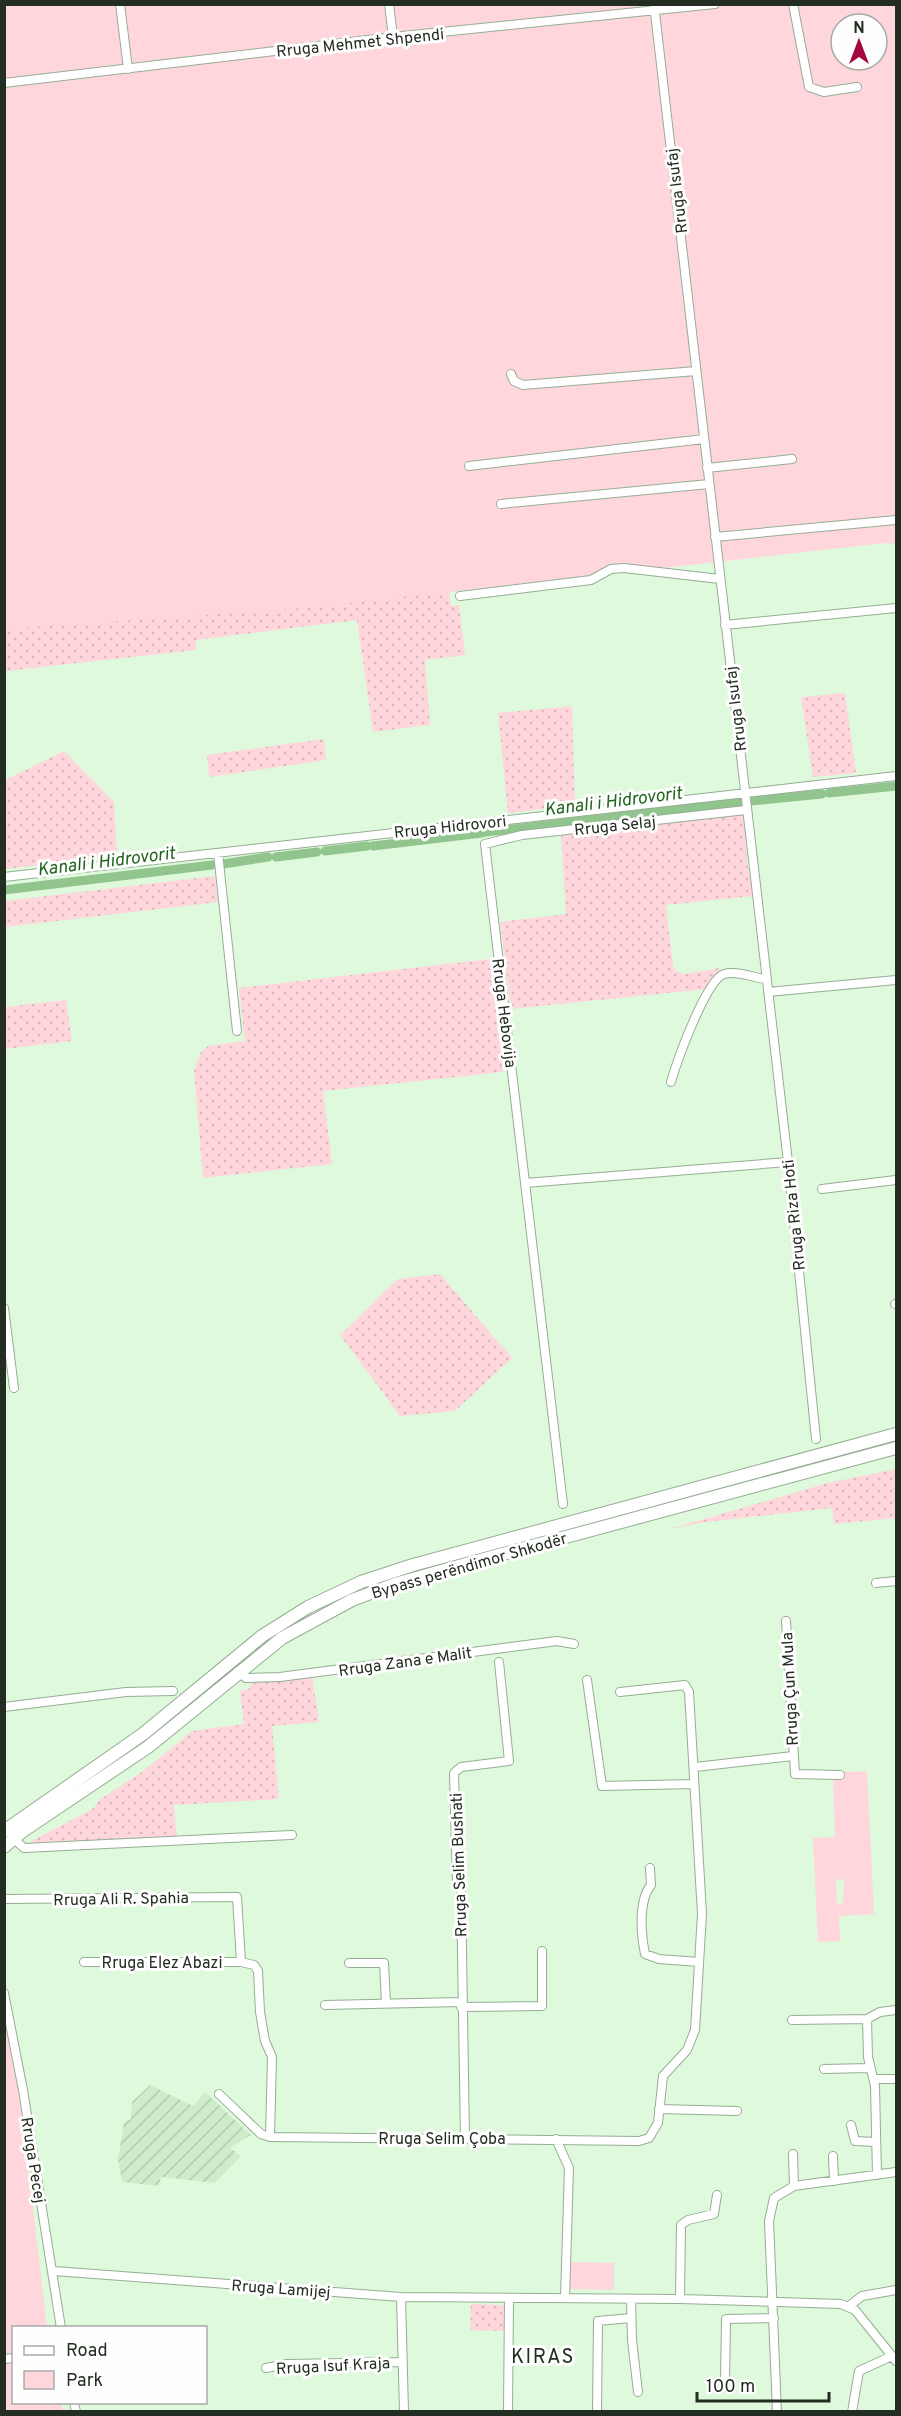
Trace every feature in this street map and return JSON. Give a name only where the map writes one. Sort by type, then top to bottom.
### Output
[{"type":"highway","name":"Bypass perëndimor Shkodër","points":[[8,1839],[143,1734],[262,1636],[308,1607],[362,1582],[413,1565],[897,1434]]},
{"type":"highway","name":"Bypass perëndimor Shkodër","points":[[8,1839],[148,1747],[237,1672],[282,1638],[311,1620],[352,1600],[395,1584],[897,1448]]},
{"type":"street","points":[[120,4],[128,69]]},
{"type":"street","points":[[389,4],[393,37]]},
{"type":"street","name":"Rruga Mehmet Shpendi","points":[[4,83],[393,37],[655,8],[716,4]]},
{"type":"street","points":[[793,4],[809,87],[824,92],[857,87]]},
{"type":"street","name":"Rruga Isufaj","points":[[655,8],[744,793]]},
{"type":"street","points":[[511,374],[514,381],[523,385],[696,370]]},
{"type":"street","points":[[469,466],[704,439]]},
{"type":"street","points":[[707,468],[792,459]]},
{"type":"street","points":[[501,504],[709,484]]},
{"type":"street","points":[[715,537],[897,520]]},
{"type":"street","points":[[460,596],[591,580],[611,569],[624,568],[720,579]]},
{"type":"street","points":[[725,625],[897,608]]},
{"type":"street","name":"Rruga Hidrovori","points":[[4,877],[897,776]]},
{"type":"street","name":"Rruga Riza Hoti","points":[[744,793],[788,1162],[816,1439]]},
{"type":"street","name":"Rruga Selaj","points":[[485,844],[522,835],[746,810]]},
{"type":"street","name":"Rruga Hebovija","points":[[485,844],[562,1504]]},
{"type":"street","points":[[218,853],[237,1031]]},
{"type":"street","points":[[671,1082],[694,1022],[715,981],[721,975],[729,973],[766,979]]},
{"type":"street","points":[[768,992],[897,980]]},
{"type":"street","points":[[525,1183],[788,1162]]},
{"type":"street","points":[[822,1189],[897,1180]]},
{"type":"street","points":[[4,1308],[14,1388]]},
{"type":"street","points":[[876,1583],[897,1581]]},
{"type":"street","name":"Rruga Çun Mula","points":[[786,1621],[795,1774],[799,1776],[840,1774]]},
{"type":"street","name":"Rruga Zana e Malit","points":[[237,1672],[246,1678],[280,1677],[557,1641],[574,1644]]},
{"type":"street","name":"Rruga Selim Bushati","points":[[465,2139],[461,2005],[461,1889],[457,1884],[454,1773],[461,1767],[509,1761],[499,1662]]},
{"type":"street","points":[[587,1680],[602,1786],[694,1784],[695,1767],[689,1692],[685,1685],[620,1692]]},
{"type":"street","points":[[4,1707],[126,1692],[173,1690]]},
{"type":"street","name":"Rruga Çun Mula","points":[[695,1767],[793,1756]]},
{"type":"street","name":"Rruga Selim Çoba","points":[[270,2137],[639,2141],[649,2138],[658,2122],[663,2076],[693,2039],[702,1914],[694,1784]]},
{"type":"street","points":[[8,1839],[24,1848],[292,1835]]},
{"type":"street","points":[[650,1868],[651,1885],[644,1893],[643,1903],[645,1954],[660,1959],[699,1962]]},
{"type":"street","name":"Rruga Ali R. Spahia","points":[[4,1899],[237,1897]]},
{"type":"street","name":"Rruga Elez Abazi","points":[[237,1897],[241,1962]]},
{"type":"street","points":[[325,2005],[386,2003],[542,2006],[542,1951]]},
{"type":"street","name":"Rruga Elez Abazi","points":[[84,1962],[241,1962],[254,1965],[258,1971],[260,2012],[265,2041],[272,2057],[270,2137]]},
{"type":"street","points":[[349,1963],[384,1963],[386,2003]]},
{"type":"street","name":"Rruga Pecej","points":[[4,1993],[23,2090],[49,2256],[54,2271],[61,2326]]},
{"type":"street","points":[[792,2020],[867,2019],[880,2012],[897,2010]]},
{"type":"street","points":[[867,2019],[869,2068],[874,2079],[877,2175]]},
{"type":"street","points":[[825,2069],[869,2068]]},
{"type":"street","points":[[874,2079],[897,2079]]},
{"type":"street","points":[[219,2094],[261,2134],[270,2137]]},
{"type":"street","points":[[659,2109],[737,2111]]},
{"type":"street","points":[[851,2125],[855,2141],[875,2142]]},
{"type":"street","points":[[556,2139],[569,2168],[565,2298]]},
{"type":"street","points":[[793,2154],[794,2186]]},
{"type":"street","points":[[833,2156],[834,2181]]},
{"type":"street","points":[[777,2412],[770,2208],[774,2198],[794,2186],[897,2172]]},
{"type":"street","points":[[680,2299],[681,2225],[688,2220],[714,2214],[717,2195]]},
{"type":"street","name":"Rruga Lamijej","points":[[54,2271],[401,2297],[680,2299],[829,2302],[849,2306]]},
{"type":"street","points":[[852,2412],[859,2370],[894,2358],[849,2306],[862,2296],[897,2290]]},
{"type":"street","name":"Rruga Isuf Kraja","points":[[401,2297],[404,2412]]},
{"type":"street","points":[[508,2412],[509,2298]]},
{"type":"street","points":[[631,2299],[638,2392]]},
{"type":"street","points":[[597,2412],[598,2321],[631,2318]]},
{"type":"street","points":[[725,2381],[726,2319],[774,2318]]},
{"type":"street","name":"Rruga Isuf Kraja","points":[[266,2368],[287,2364],[401,2362]]},
{"type":"shaded area","points":[[150,2085],[193,2106],[205,2092],[251,2135],[230,2148],[241,2156],[215,2183],[161,2177],[159,2186],[122,2182],[118,2159],[124,2122],[131,2119],[132,2102]]},
{"type":"green space","points":[[5,5],[896,5],[896,544],[886,543],[305,608],[5,629]]},
{"type":"green space","points":[[442,536],[451,606],[459,605],[465,655],[425,660],[430,725],[373,732],[357,620],[196,640],[196,650],[5,671],[4,605]]},
{"type":"green space","points":[[845,693],[856,773],[813,777],[801,697]]},
{"type":"green space","points":[[572,706],[575,805],[508,813],[498,713]]},
{"type":"green space","points":[[324,739],[326,760],[209,777],[207,755]]},
{"type":"green space","points":[[64,751],[114,802],[117,856],[5,869],[5,780]]},
{"type":"green space","points":[[744,814],[747,862],[753,896],[666,905],[673,966],[676,971],[684,974],[720,968],[707,989],[511,1009],[500,922],[566,914],[561,834]]},
{"type":"green space","points":[[215,876],[218,902],[5,927],[5,901]]},
{"type":"green space","points":[[490,959],[503,1072],[323,1091],[332,1164],[203,1178],[194,1071],[201,1052],[208,1046],[245,1041],[239,988]]},
{"type":"green space","points":[[66,1000],[72,1041],[5,1049],[5,1007]]},
{"type":"green space","points":[[440,1274],[512,1358],[455,1411],[400,1416],[340,1335],[398,1279]]},
{"type":"green space","points":[[896,1469],[896,1518],[834,1524],[832,1508],[705,1522],[670,1529],[828,1483]]},
{"type":"green space","points":[[312,1676],[319,1722],[272,1726],[279,1799],[174,1805],[177,1840],[28,1846],[32,1841],[94,1808],[99,1800],[142,1772],[192,1731],[244,1724],[240,1691],[249,1689],[252,1683]]},
{"type":"green space","points":[[867,1771],[874,1914],[839,1916],[840,1941],[818,1942],[813,1838],[835,1837],[833,1778],[844,1777],[844,1772]],"holes":[[[844,1879],[843,1903],[837,1904],[836,1880]]]},
{"type":"green space","points":[[4,1963],[47,2326],[12,2326],[12,2404],[61,2404],[63,2411],[5,2411]]},
{"type":"green space","points":[[571,2262],[614,2263],[614,2290],[570,2289]]},
{"type":"green space","points":[[471,2304],[505,2305],[505,2331],[470,2330]]},
{"type":"waterway","name":"Kanali i Hidrovorit","points":[[829,793],[896,786]]},
{"type":"waterway","name":"Kanali i Hidrovorit","points":[[751,801],[822,794]]},
{"type":"waterway","name":"Kanali i Hidrovorit","points":[[486,832],[743,802]]},
{"type":"waterway","name":"Kanali i Hidrovorit","points":[[373,846],[482,833]]},
{"type":"waterway","name":"Kanali i Hidrovorit","points":[[325,851],[367,846]]},
{"type":"waterway","name":"Kanali i Hidrovorit","points":[[276,857],[317,852]]},
{"type":"waterway","name":"Kanali i Hidrovorit","points":[[223,864],[268,857]]},
{"type":"waterway","name":"Kanali i Hidrovorit","points":[[4,890],[212,865]]},
{"type":"district","name":"KIRAS","points":[[543,2356]]}]
